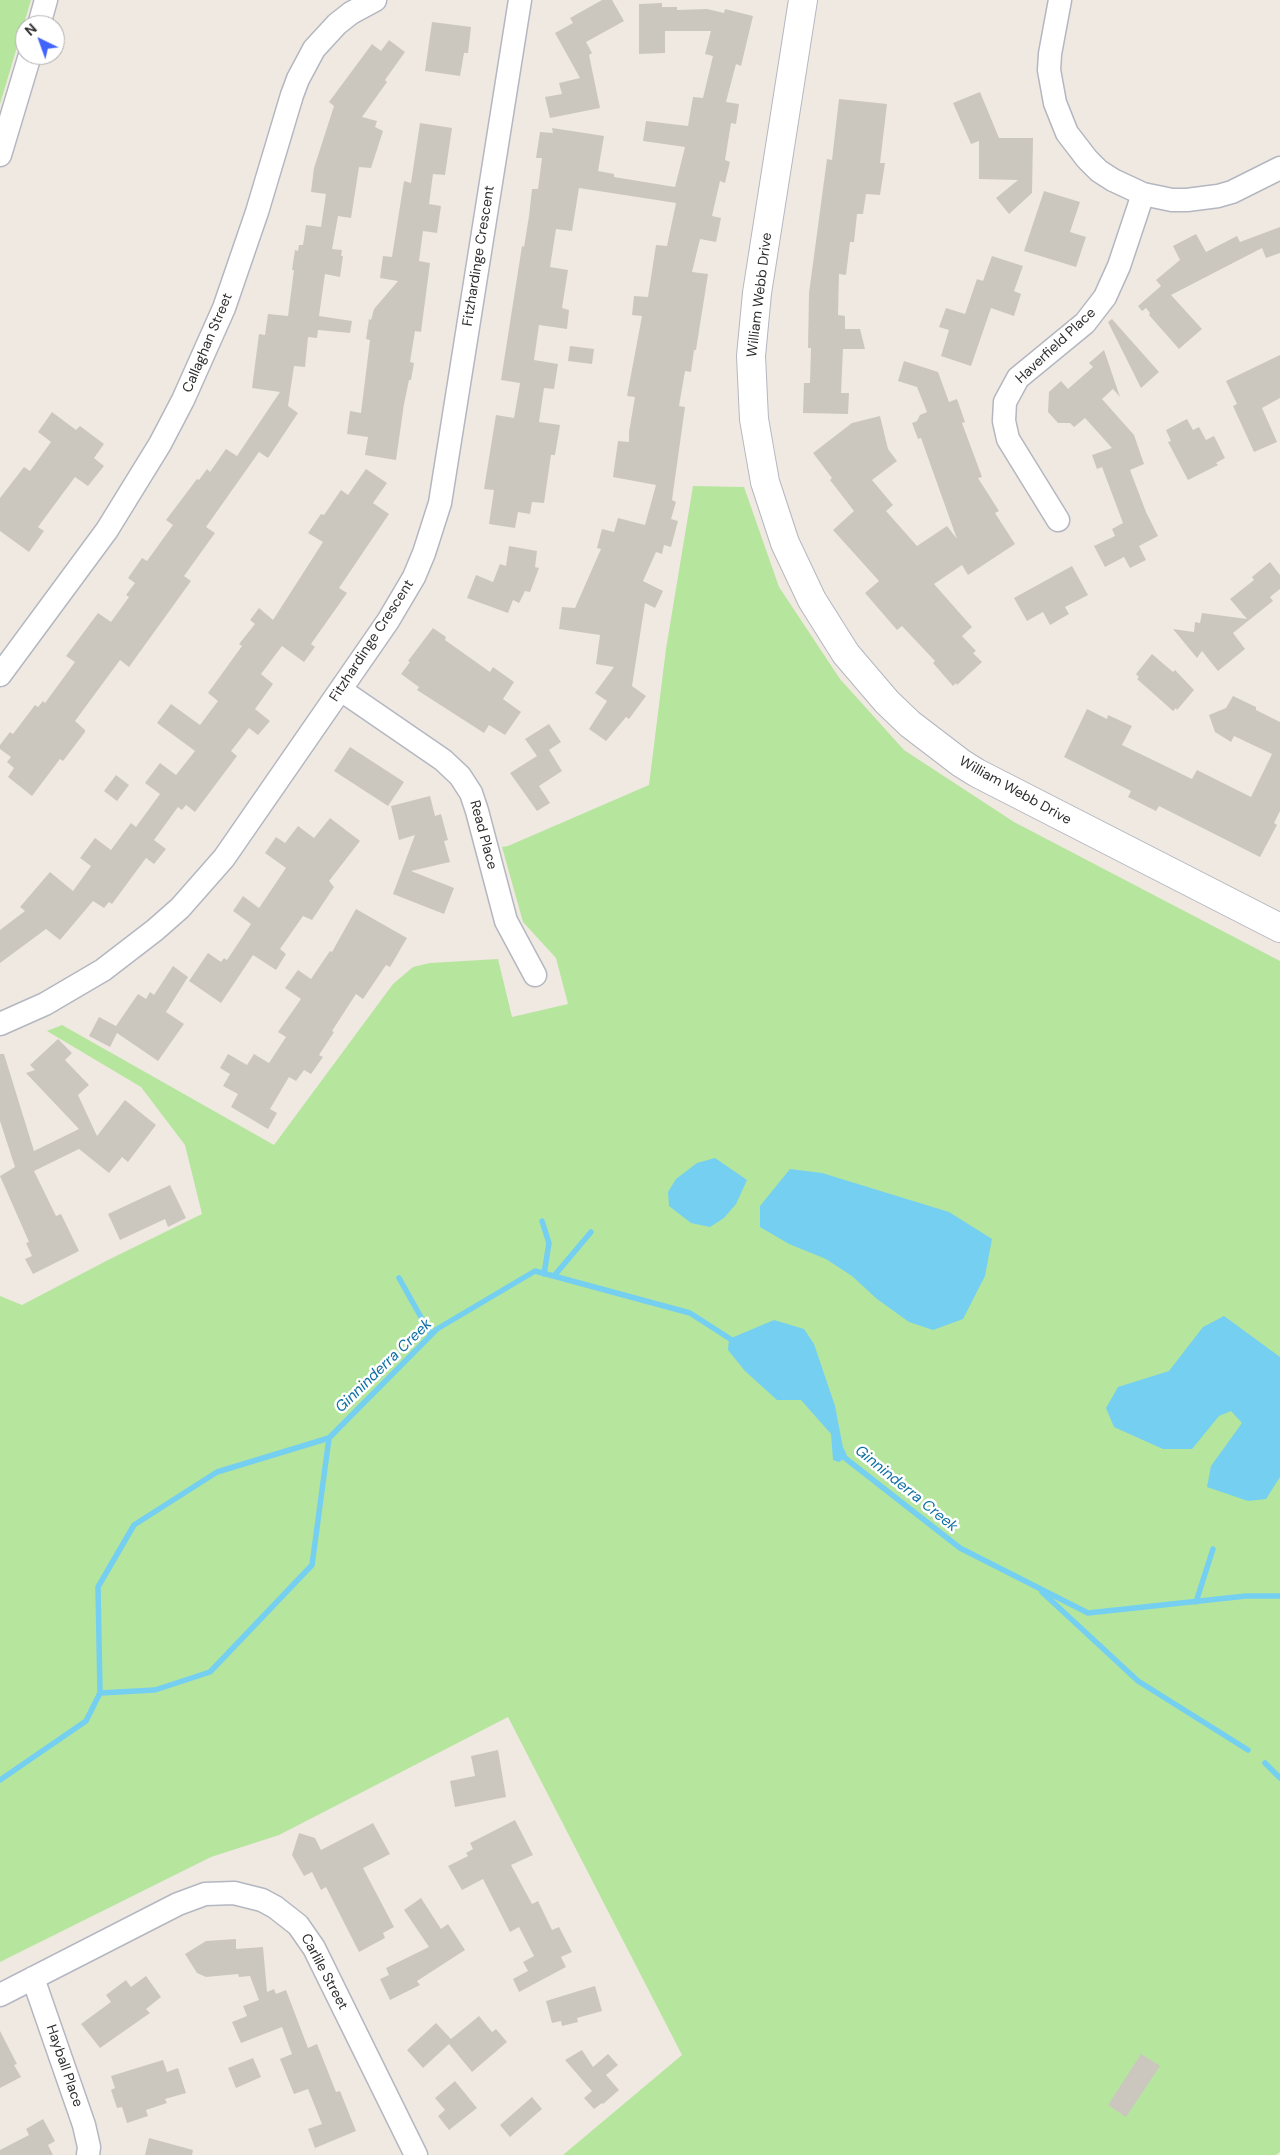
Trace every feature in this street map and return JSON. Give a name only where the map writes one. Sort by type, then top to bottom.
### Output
[{"type":"main road","name":"William Webb Drive","points":[[803,0],[754,316],[752,388],[758,451],[770,498],[784,543],[812,600],[828,628],[866,679],[887,702],[910,724],[969,768],[1280,928]]},
{"type":"street","points":[[42,15],[46,0]]},
{"type":"street","name":"Callaghan Street","points":[[0,675],[107,530],[160,444],[183,400],[224,308],[258,212],[292,95],[314,49],[350,13],[375,0]]},
{"type":"street","name":"Fitzhardinge Crescent","points":[[0,1024],[46,1004],[103,970],[180,908],[224,858],[388,622],[414,577],[440,504],[520,0]]},
{"type":"street","points":[[1060,0],[1052,38],[1049,70],[1053,95],[1067,133],[1087,159],[1113,180],[1142,194],[1172,200],[1188,200],[1218,196],[1246,186],[1280,168]]},
{"type":"street","points":[[0,154],[27,65]]},
{"type":"street","name":"Haverfield Place","points":[[1058,520],[1008,439],[1004,421],[1005,402],[1018,378],[1085,323],[1105,297],[1119,266],[1142,194]]},
{"type":"street","name":"Read Place","points":[[341,690],[443,760],[460,776],[471,793],[477,811],[506,922],[536,975]]},
{"type":"street","name":"Carlile Street","points":[[0,1996],[178,1904],[205,1894],[234,1893],[262,1900],[275,1907],[298,1925],[314,1948],[416,2155]]},
{"type":"street","name":"Hayball Place","points":[[33,1978],[84,2125],[89,2147],[88,2155]]},
{"type":"green space","points":[[0,0],[31,0],[27,15],[15,15],[15,54],[0,104]]},
{"type":"green space","points":[[693,486],[744,487],[779,587],[840,679],[904,750],[1014,822],[1280,961],[1280,2152],[1276,2155],[563,2155],[682,2055],[508,1717],[279,1835],[211,1857],[0,1962],[0,1296],[22,1305],[202,1214],[185,1145],[141,1087],[47,1031],[62,1025],[274,1145],[393,984],[413,967],[430,963],[498,959],[512,1017],[568,1004],[556,958],[523,922],[502,847],[649,785],[666,649]]},
{"type":"water","points":[[715,1158],[747,1180],[736,1204],[724,1218],[710,1227],[691,1223],[669,1206],[668,1192],[676,1179],[697,1163]]},
{"type":"water","points":[[790,1169],[822,1173],[949,1212],[992,1239],[985,1276],[963,1319],[933,1330],[909,1322],[877,1299],[852,1276],[826,1259],[789,1244],[760,1227],[760,1206]]},
{"type":"water","points":[[1224,1316],[1280,1357],[1280,1477],[1266,1499],[1248,1501],[1207,1487],[1211,1466],[1242,1423],[1231,1411],[1219,1416],[1192,1449],[1163,1449],[1114,1427],[1106,1408],[1118,1387],[1169,1371],[1203,1327]]},
{"type":"water","points":[[774,1320],[804,1329],[814,1344],[835,1406],[845,1458],[839,1462],[833,1460],[831,1434],[801,1400],[777,1400],[745,1371],[728,1350],[729,1339]]},
{"type":"building","points":[[602,0],[612,0],[624,21],[586,42],[592,53],[589,55],[600,108],[550,118],[545,97],[562,94],[559,83],[580,78],[555,33],[573,23],[570,18]]},
{"type":"building","points":[[662,3],[662,7],[677,7],[677,10],[707,9],[724,13],[725,9],[753,16],[741,66],[736,64],[726,102],[739,104],[736,124],[731,123],[725,160],[730,162],[725,183],[720,181],[712,216],[721,218],[716,242],[700,239],[692,272],[708,274],[696,350],[694,350],[691,372],[685,371],[679,406],[685,407],[672,500],[676,502],[671,519],[678,521],[671,547],[664,545],[662,554],[656,552],[643,581],[663,591],[655,608],[645,603],[632,686],[646,696],[629,719],[626,717],[606,741],[589,729],[607,701],[595,693],[614,667],[596,664],[600,635],[559,629],[562,607],[575,608],[601,549],[597,548],[602,529],[614,532],[618,518],[645,525],[656,485],[613,477],[618,441],[629,442],[635,397],[627,396],[642,316],[632,315],[634,296],[648,297],[656,245],[667,246],[676,203],[579,188],[572,231],[556,229],[550,267],[568,270],[562,308],[569,310],[567,329],[539,325],[534,360],[558,364],[554,389],[544,388],[539,422],[560,425],[555,455],[551,455],[544,503],[532,502],[530,514],[518,512],[515,528],[489,524],[494,490],[484,489],[496,415],[514,418],[520,383],[501,380],[532,189],[538,189],[542,158],[536,158],[540,132],[553,133],[552,128],[604,136],[598,171],[614,174],[614,177],[675,187],[685,147],[643,141],[646,121],[688,126],[693,97],[703,98],[713,56],[705,54],[711,31],[665,31],[665,53],[639,54],[639,4]]},
{"type":"building","points":[[432,22],[471,27],[468,53],[464,53],[460,76],[425,71]]},
{"type":"building","points":[[389,40],[405,52],[385,80],[387,82],[362,117],[377,121],[375,127],[383,131],[371,168],[359,167],[351,218],[338,216],[332,249],[342,250],[340,277],[325,274],[319,316],[352,321],[350,333],[318,330],[317,338],[308,337],[305,367],[294,366],[288,406],[298,413],[268,458],[259,452],[206,527],[215,533],[184,576],[191,581],[129,667],[120,660],[75,721],[85,732],[63,761],[60,759],[32,796],[8,777],[14,768],[7,762],[11,757],[0,749],[0,745],[10,732],[13,734],[35,705],[38,707],[43,701],[45,703],[75,662],[66,656],[98,613],[111,622],[129,597],[126,595],[135,583],[128,578],[142,558],[147,561],[173,525],[166,520],[197,479],[199,480],[207,469],[210,472],[226,449],[237,456],[280,392],[252,388],[259,334],[265,335],[268,314],[288,316],[295,250],[298,251],[299,245],[303,245],[306,225],[321,227],[326,194],[311,192],[314,168],[334,106],[329,102],[372,44],[381,51]]},
{"type":"building","points":[[980,92],[999,138],[1033,138],[1032,193],[1009,214],[996,198],[1018,180],[979,179],[979,141],[971,144],[953,103]]},
{"type":"building","points":[[839,99],[887,104],[880,163],[885,163],[880,195],[866,194],[863,214],[857,214],[854,242],[850,242],[846,275],[839,274],[838,315],[845,316],[845,329],[860,329],[865,349],[843,349],[841,393],[849,393],[848,414],[803,413],[804,383],[810,383],[811,348],[808,348],[809,293],[827,159],[832,160]]},
{"type":"building","points":[[420,123],[452,128],[445,175],[433,174],[429,204],[441,206],[437,233],[423,231],[419,261],[430,263],[421,332],[415,331],[410,362],[414,363],[404,404],[396,460],[365,455],[368,437],[347,434],[350,411],[361,413],[370,340],[366,339],[369,319],[371,320],[374,309],[398,281],[380,278],[383,256],[392,257],[404,181],[411,183]]},
{"type":"building","points":[[1044,191],[1080,202],[1070,232],[1086,237],[1076,267],[1024,251]]},
{"type":"building","points":[[1280,227],[1280,253],[1266,258],[1262,248],[1171,295],[1202,329],[1179,349],[1149,315],[1150,313],[1146,308],[1142,311],[1138,306],[1161,286],[1156,280],[1180,260],[1173,246],[1196,234],[1206,252],[1237,236],[1240,242]]},
{"type":"building","points":[[992,256],[1023,266],[1014,291],[1021,294],[1014,316],[991,308],[971,366],[941,356],[949,330],[939,327],[946,308],[965,314],[977,279],[983,281]]},
{"type":"building","points":[[1112,319],[1159,372],[1141,388],[1108,322]]},
{"type":"building","points":[[570,346],[594,349],[592,364],[568,361]]},
{"type":"building","points":[[1104,350],[1120,397],[1113,389],[1102,399],[1134,435],[1144,464],[1130,470],[1146,512],[1158,536],[1139,546],[1146,560],[1130,568],[1124,557],[1105,567],[1094,546],[1115,536],[1112,529],[1123,523],[1102,467],[1097,469],[1092,455],[1112,448],[1085,418],[1074,427],[1070,423],[1058,423],[1048,412],[1049,392],[1061,381],[1068,389],[1093,367],[1089,363]]},
{"type":"building","points":[[1280,355],[1280,398],[1262,408],[1277,442],[1254,452],[1233,406],[1237,404],[1226,381]]},
{"type":"building","points":[[904,361],[938,372],[949,402],[957,399],[965,422],[962,423],[982,477],[978,478],[999,511],[995,513],[1015,544],[968,575],[962,565],[934,584],[972,627],[962,636],[976,651],[973,653],[982,662],[957,685],[956,683],[953,686],[933,663],[935,661],[902,626],[897,630],[865,593],[879,581],[833,530],[854,511],[830,480],[832,478],[813,453],[852,423],[880,416],[888,449],[897,461],[872,480],[893,505],[886,511],[917,546],[947,526],[957,539],[921,438],[918,439],[912,423],[917,421],[920,415],[927,412],[917,387],[898,381]]},
{"type":"building","points":[[52,412],[76,430],[80,426],[104,444],[94,458],[104,466],[88,486],[75,477],[38,527],[44,531],[29,552],[0,531],[0,498],[24,467],[30,471],[51,442],[38,432]]},
{"type":"building","points":[[1187,419],[1193,430],[1199,427],[1206,440],[1214,436],[1225,458],[1216,463],[1218,465],[1188,480],[1168,442],[1171,441],[1166,430]]},
{"type":"building","points":[[366,469],[387,483],[373,503],[389,514],[339,588],[347,593],[311,644],[315,647],[304,662],[282,646],[261,674],[273,684],[255,709],[270,721],[258,735],[249,728],[231,751],[237,756],[195,812],[186,805],[182,810],[178,807],[154,840],[166,849],[154,864],[146,858],[112,904],[109,902],[104,908],[93,901],[60,940],[46,929],[0,963],[0,930],[25,911],[20,907],[50,872],[73,891],[91,866],[80,858],[95,838],[111,850],[131,823],[136,827],[160,794],[145,783],[160,763],[176,775],[195,751],[157,723],[171,704],[200,725],[218,701],[208,693],[242,646],[239,644],[255,624],[250,620],[259,608],[273,620],[323,542],[308,533],[321,514],[324,515],[341,490],[348,495]]},
{"type":"building","points":[[509,546],[537,551],[535,567],[539,568],[530,592],[525,591],[519,603],[513,600],[508,613],[467,598],[476,575],[493,582],[500,564],[506,566]]},
{"type":"building","points":[[1270,562],[1280,575],[1280,589],[1270,597],[1273,601],[1233,633],[1245,649],[1218,671],[1202,651],[1197,658],[1173,629],[1194,632],[1195,622],[1200,623],[1202,613],[1247,619],[1230,599],[1254,580],[1252,577]]},
{"type":"building","points":[[1072,566],[1088,595],[1065,607],[1069,614],[1050,625],[1043,612],[1027,621],[1014,598]]},
{"type":"building","points":[[433,628],[446,637],[445,640],[490,672],[493,667],[514,682],[503,699],[521,712],[505,735],[489,725],[484,733],[417,690],[419,687],[401,674],[410,662],[408,661]]},
{"type":"building","points":[[1152,654],[1173,672],[1175,670],[1194,690],[1177,710],[1176,708],[1173,711],[1137,679],[1139,677],[1136,674]]},
{"type":"building","points":[[1233,696],[1256,707],[1256,710],[1280,722],[1280,811],[1274,823],[1277,825],[1260,857],[1159,806],[1156,811],[1128,797],[1131,791],[1064,757],[1087,709],[1107,719],[1108,715],[1132,726],[1122,745],[1192,779],[1197,770],[1251,797],[1272,754],[1234,736],[1231,742],[1215,732],[1209,715],[1226,708]]},
{"type":"building","points":[[549,724],[561,742],[549,750],[562,771],[539,786],[550,803],[537,811],[510,773],[537,756],[525,739]]},
{"type":"building","points":[[350,747],[404,782],[388,806],[334,771]]},
{"type":"building","points":[[116,775],[129,785],[117,801],[104,791]]},
{"type":"building","points":[[430,796],[435,816],[441,814],[448,840],[444,841],[450,862],[411,871],[454,888],[444,914],[393,894],[415,835],[399,840],[391,806]]},
{"type":"building","points":[[330,818],[360,841],[329,881],[334,887],[312,920],[303,916],[280,949],[286,954],[276,970],[253,955],[221,1003],[189,981],[208,953],[221,962],[224,958],[227,960],[251,924],[233,911],[243,896],[259,908],[286,868],[265,853],[276,837],[285,843],[298,826],[314,838]]},
{"type":"building","points":[[356,909],[407,938],[390,967],[386,965],[363,999],[356,994],[332,1031],[334,1032],[319,1055],[323,1057],[311,1074],[304,1070],[296,1081],[289,1077],[270,1109],[277,1113],[268,1129],[231,1107],[238,1094],[223,1086],[230,1074],[220,1068],[228,1054],[247,1065],[254,1054],[269,1063],[286,1037],[278,1032],[301,999],[285,988],[298,970],[311,979],[330,951],[332,952]]},
{"type":"building","points":[[173,966],[188,977],[166,1012],[184,1024],[158,1061],[117,1033],[110,1047],[89,1036],[99,1017],[116,1026],[138,994],[146,999],[150,992],[154,995]]},
{"type":"building","points":[[58,1039],[72,1053],[65,1060],[89,1085],[78,1095],[97,1136],[125,1100],[156,1125],[128,1162],[122,1157],[109,1173],[79,1149],[34,1171],[56,1216],[61,1214],[79,1251],[33,1274],[25,1259],[32,1256],[26,1243],[29,1242],[0,1176],[15,1167],[0,1121],[0,1054],[4,1054],[34,1151],[79,1129],[26,1073],[35,1070],[30,1065]]},
{"type":"building","points":[[170,1185],[186,1218],[168,1227],[165,1219],[120,1240],[108,1214]]},
{"type":"building","points":[[498,1750],[506,1797],[455,1807],[450,1781],[475,1776],[471,1756]]},
{"type":"building","points":[[515,1820],[533,1855],[511,1865],[532,1904],[538,1901],[552,1930],[559,1927],[572,1952],[561,1957],[566,1967],[519,1992],[513,1979],[528,1971],[523,1962],[534,1956],[519,1927],[510,1932],[483,1879],[462,1890],[448,1866],[468,1856],[466,1853],[473,1849],[470,1843]]},
{"type":"building","points":[[373,1823],[390,1854],[363,1868],[394,1927],[383,1933],[385,1938],[359,1952],[326,1887],[321,1890],[312,1872],[304,1876],[292,1855],[299,1833],[315,1838],[321,1850]]},
{"type":"building","points":[[421,1898],[441,1929],[448,1924],[465,1950],[417,1981],[420,1985],[390,2000],[380,1979],[389,1975],[386,1968],[429,1947],[404,1910]]},
{"type":"building","points":[[236,1939],[236,1949],[263,1947],[267,1992],[274,1989],[276,1994],[286,1990],[308,2048],[317,2044],[336,2092],[340,2091],[356,2131],[315,2148],[308,2129],[322,2124],[308,2089],[294,2094],[280,2059],[292,2054],[282,2027],[241,2043],[232,2022],[247,2016],[243,2006],[259,2000],[250,1976],[239,1977],[238,1974],[206,1977],[197,1973],[185,1954],[206,1941]]},
{"type":"building","points":[[146,1976],[161,1997],[146,2009],[150,2013],[100,2048],[81,2024],[111,2002],[106,1995],[126,1980],[131,1987]]},
{"type":"building","points":[[595,1986],[602,2011],[577,2018],[578,2022],[562,2026],[561,2021],[552,2023],[546,2001]]},
{"type":"building","points":[[479,2016],[492,2032],[496,2029],[507,2042],[472,2072],[449,2044],[423,2068],[407,2050],[436,2023],[451,2039]]},
{"type":"building","points":[[0,2031],[17,2064],[14,2065],[21,2077],[0,2088]]},
{"type":"building","points":[[582,2050],[593,2067],[608,2054],[618,2065],[606,2075],[619,2090],[594,2109],[584,2098],[592,2091],[565,2060]]},
{"type":"building","points":[[1141,2054],[1160,2066],[1126,2117],[1108,2105]]},
{"type":"building","points":[[253,2058],[261,2077],[236,2088],[228,2068]]},
{"type":"building","points":[[163,2060],[167,2072],[178,2068],[186,2093],[165,2099],[167,2103],[146,2110],[148,2116],[127,2123],[122,2107],[117,2108],[111,2090],[115,2088],[111,2076]]},
{"type":"building","points":[[455,2081],[477,2108],[449,2130],[438,2116],[445,2110],[435,2098]]},
{"type":"building","points":[[532,2097],[542,2109],[510,2137],[500,2125]]},
{"type":"building","points":[[43,2119],[55,2141],[48,2145],[53,2155],[0,2155],[0,2150],[29,2135],[26,2129]]},
{"type":"building","points":[[149,2138],[193,2150],[192,2155],[145,2155]]},
{"type":"waterway","points":[[542,1221],[549,1243],[544,1274]]},
{"type":"waterway","points":[[554,1276],[591,1232]]},
{"type":"waterway","name":"Ginninderra Creek","points":[[0,1780],[86,1721],[100,1693],[155,1690],[210,1672],[312,1565],[329,1438],[437,1329],[535,1271],[690,1313],[735,1342]]},
{"type":"waterway","points":[[399,1278],[431,1335]]},
{"type":"waterway","points":[[100,1693],[98,1587],[134,1525],[217,1472],[329,1438]]},
{"type":"waterway","name":"Ginninderra Creek","points":[[842,1451],[845,1458],[960,1548],[1088,1613],[1246,1596],[1280,1596]]},
{"type":"waterway","points":[[1196,1602],[1213,1549]]},
{"type":"waterway","name":"Ginninderra Creek","points":[[1042,1592],[1138,1681],[1248,1750]]},
{"type":"waterway","name":"Ginninderra Creek","points":[[1265,1763],[1280,1778]]}]
